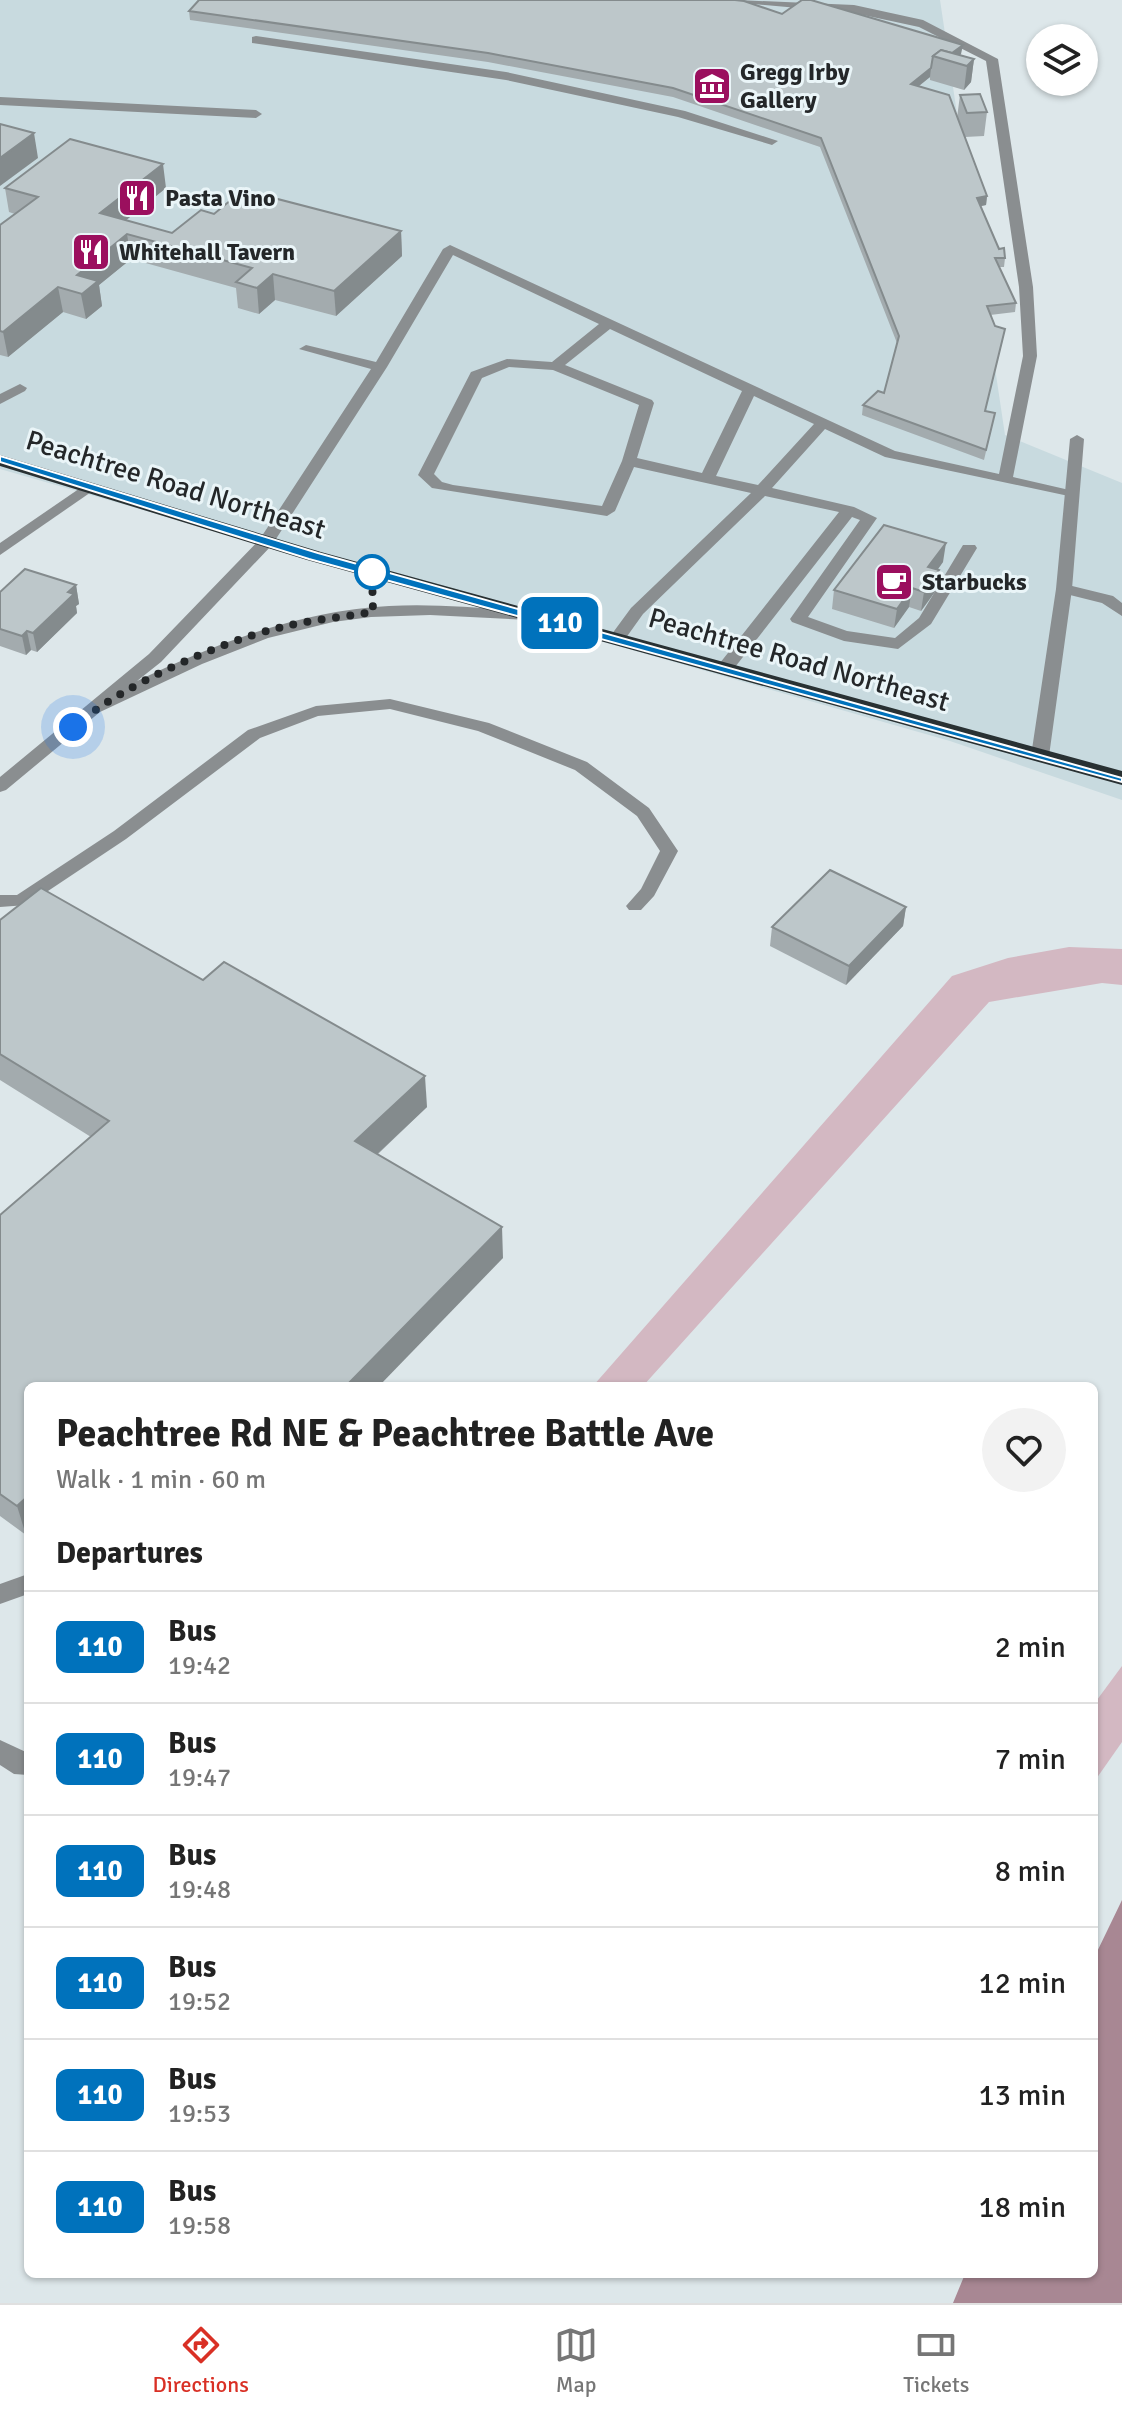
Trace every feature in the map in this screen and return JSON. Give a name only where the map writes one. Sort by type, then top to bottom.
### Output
[{"type":"highway","name":"Peachtree Road Northeast","points":[[0,460],[266,542],[1122,778]]},
{"type":"street","points":[[743,0],[854,9],[923,24],[992,59],[1026,287],[1030,356],[1005,480]]},
{"type":"street","points":[[256,40],[506,76],[681,114],[772,141]]},
{"type":"street","points":[[0,101],[256,114]]},
{"type":"street","points":[[0,786],[155,658],[266,542],[380,367],[450,249],[890,454],[1073,495]]},
{"type":"street","points":[[555,366],[609,323]]},
{"type":"street","points":[[306,349],[380,367]]},
{"type":"street","points":[[507,363],[555,366],[647,403],[629,461],[607,511],[583,508],[569,494],[472,480],[452,489],[437,485],[426,475],[476,375],[507,363]]},
{"type":"street","points":[[0,400],[20,388]]},
{"type":"street","points":[[707,478],[750,389]]},
{"type":"street","points":[[617,638],[637,611],[761,491],[823,423]]},
{"type":"street","points":[[1040,756],[1064,589],[1077,439]]},
{"type":"street","points":[[629,461],[849,510],[869,518],[798,619],[844,636],[898,644],[925,621],[969,548]]},
{"type":"street","points":[[0,550],[89,487]]},
{"type":"street","points":[[726,667],[849,510]]},
{"type":"street","points":[[1064,589],[1115,600],[1122,611]]},
{"type":"street","points":[[96,708],[212,651],[281,627],[373,612],[531,615]]},
{"type":"street","points":[[0,901],[21,901],[120,835],[254,734],[316,711],[390,704],[483,727],[581,766],[643,812],[669,851],[648,892],[635,906]]},
{"type":"street","points":[[0,767],[49,747]]},
{"type":"street","points":[[0,1594],[24,1585]]},
{"type":"street","points":[[0,1751],[24,1766]]},
{"type":"shaded area","points":[[0,0],[940,0],[1005,435],[1122,483],[1122,800],[950,741],[0,469]]},
{"type":"shaded area","points":[[1069,947],[1122,949],[1122,985],[1102,983],[989,1002],[647,1382],[597,1382],[952,976],[1008,958]]},
{"type":"shaded area","points":[[1122,1666],[1122,1742],[1098,1776],[1098,1699]]},
{"type":"shaded area","points":[[1122,1900],[1122,2303],[953,2303],[963,2278],[1098,2278],[1098,1950]]},
{"type":"building","points":[[199,0],[735,0],[782,14],[802,0],[811,0],[963,45],[952,53],[941,50],[933,56],[931,68],[911,84],[949,95],[987,196],[977,198],[999,249],[1004,248],[1005,258],[995,258],[1016,303],[987,306],[995,326],[1005,329],[985,411],[995,413],[986,450],[863,405],[878,391],[884,393],[899,336],[821,138],[673,88],[488,53],[189,11]]},
{"type":"building","points":[[941,50],[974,59],[967,66],[933,56]]},
{"type":"building","points":[[980,94],[987,112],[967,113],[960,95]]},
{"type":"building","points":[[0,124],[34,133],[0,158]]},
{"type":"building","points":[[70,139],[163,164],[100,213],[172,233],[201,210],[214,214],[243,190],[401,231],[334,291],[273,274],[257,288],[236,282],[252,268],[127,234],[77,275],[98,281],[82,294],[58,287],[3,332],[0,331],[0,225],[38,197],[5,188]]},
{"type":"building","points":[[884,525],[946,543],[928,567],[939,570],[924,592],[912,588],[897,609],[834,590]]},
{"type":"building","points":[[25,569],[76,585],[68,592],[74,594],[33,633],[27,631],[22,636],[0,629],[0,592]]},
{"type":"building","points":[[830,870],[906,907],[849,966],[772,927]]},
{"type":"building","points":[[41,888],[203,980],[224,962],[425,1076],[355,1141],[502,1227],[350,1382],[24,1382],[24,1500],[17,1506],[0,1494],[0,1215],[109,1121],[0,1054],[0,920]]},
{"type":"bus line","name":"110","points":[[0,460],[314,556],[1122,778]]},
{"type":"place","name":"Gregg Irby Gallery","points":[[712,86]]},
{"type":"place","name":"Pasta Vino","points":[[137,198]]},
{"type":"place","name":"Whitehall Tavern","points":[[91,252]]},
{"type":"place","name":"Starbucks","points":[[894,582]]},
{"type":"route","points":[[73,727],[96,708],[212,651],[281,627],[373,612],[372,572]]}]
